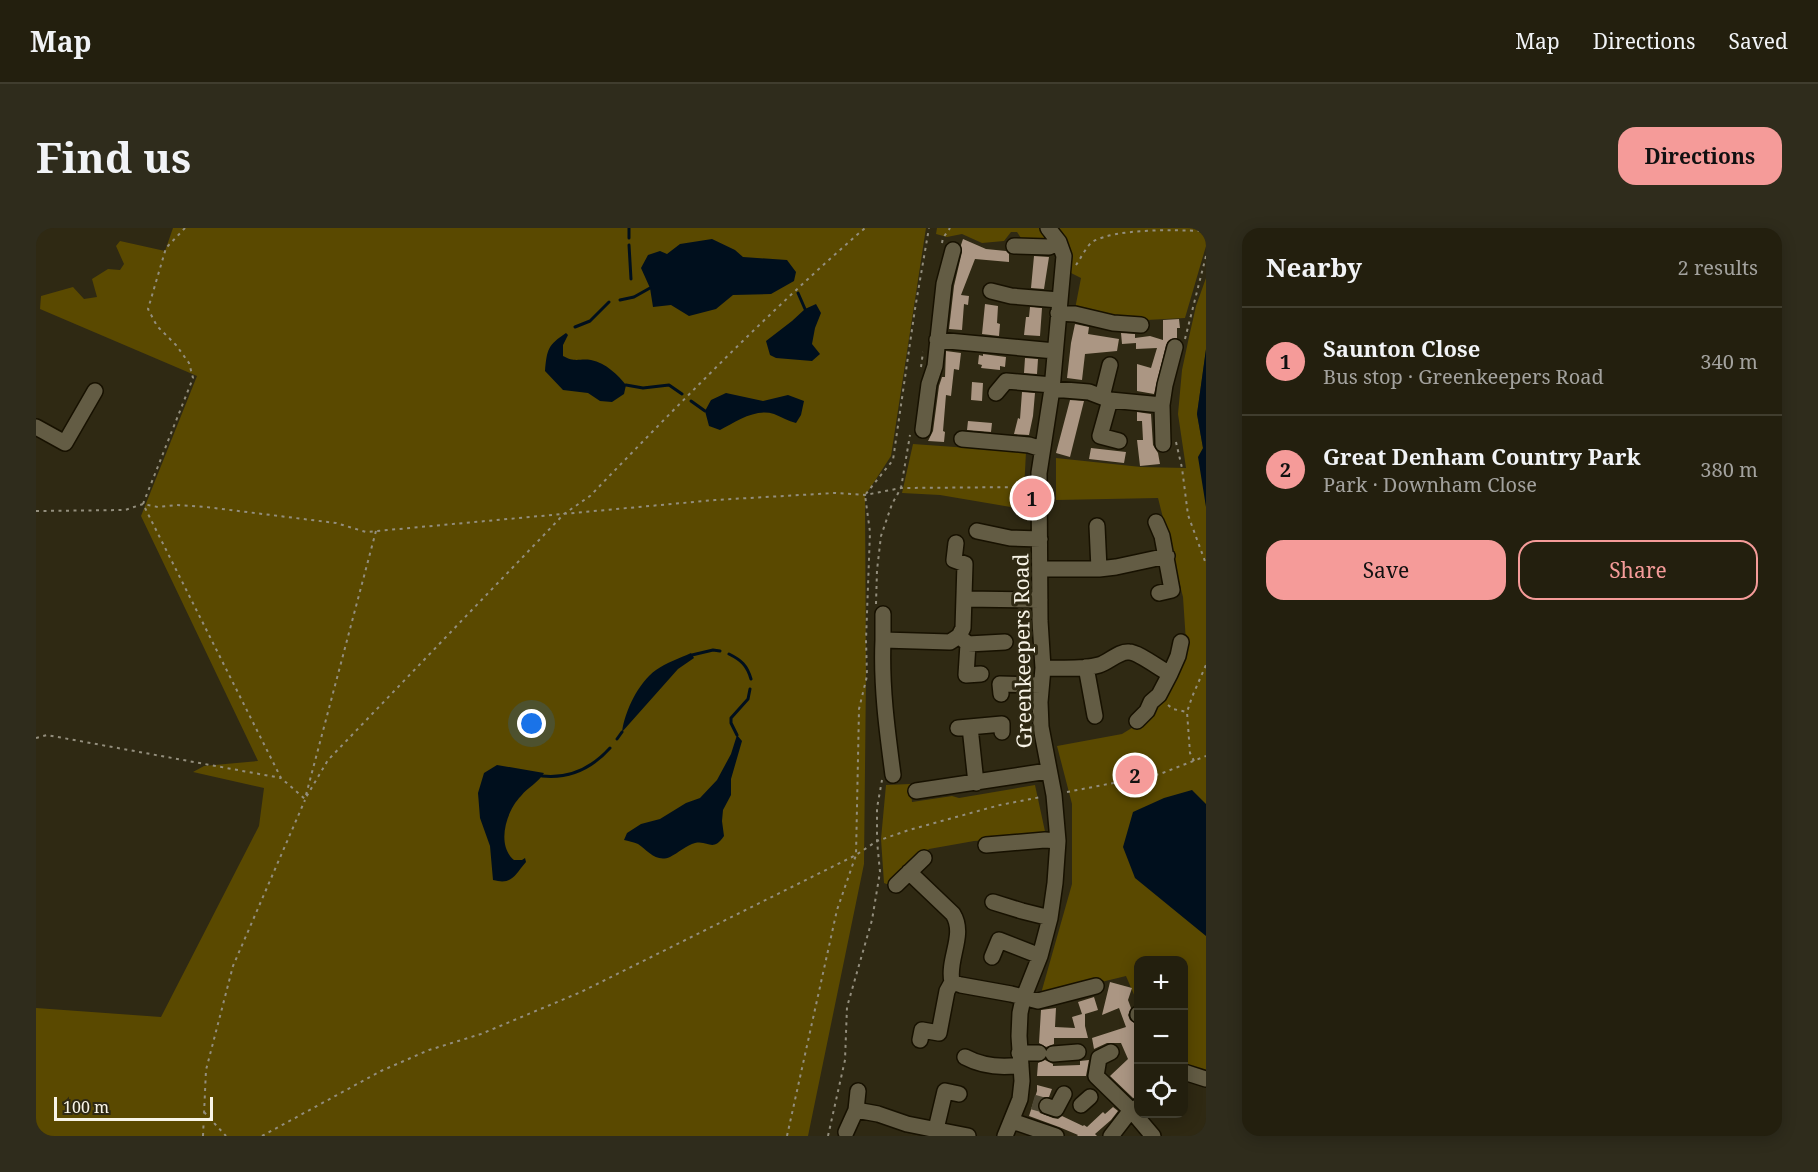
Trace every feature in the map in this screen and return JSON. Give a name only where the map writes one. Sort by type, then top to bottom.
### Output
[{"type":"street","points":[[1014,246],[1049,247],[1053,234]]},
{"type":"street","name":"Greenkeepers Road","points":[[1005,1136],[1012,1121],[1033,1102],[1022,1081],[1019,1024],[1023,999],[1040,956],[1050,918],[1058,841],[1054,795],[1041,727],[1043,668],[1039,473],[1052,387],[1064,256],[1053,234]]},
{"type":"street","points":[[917,431],[928,384],[935,366],[930,342],[940,313],[947,249]]},
{"type":"street","points":[[991,291],[1059,306],[1075,314],[1113,323],[1141,325]]},
{"type":"street","points":[[930,342],[1055,351]]},
{"type":"street","points":[[1167,438],[1162,405],[1165,385],[1179,345]]},
{"type":"street","points":[[1110,365],[1100,435],[1119,441]]},
{"type":"street","points":[[996,393],[1006,381],[1089,392],[1106,399],[1162,405]]},
{"type":"street","points":[[36,427],[65,443],[95,392]]},
{"type":"street","points":[[962,439],[1042,449]]},
{"type":"street","points":[[1156,522],[1167,556],[1172,590],[1159,593]]},
{"type":"street","points":[[1097,526],[1099,569]]},
{"type":"street","points":[[977,531],[1010,538],[1040,539]]},
{"type":"street","points":[[956,543],[954,560],[965,564],[963,640],[966,675],[981,674]]},
{"type":"street","points":[[1040,569],[1099,569],[1167,556]]},
{"type":"street","points":[[965,599],[1040,600]]},
{"type":"street","points":[[880,613],[888,774]]},
{"type":"street","points":[[883,640],[1005,642]]},
{"type":"street","points":[[1137,721],[1159,695],[1179,649]]},
{"type":"street","points":[[1043,668],[1097,665],[1121,653],[1129,652],[1138,654],[1170,674]]},
{"type":"street","points":[[1086,667],[1095,716]]},
{"type":"street","points":[[1000,694],[1000,684],[1041,685]]},
{"type":"street","points":[[976,783],[964,728],[997,728]]},
{"type":"street","points":[[916,790],[1048,771]]},
{"type":"street","points":[[986,845],[1058,841]]},
{"type":"street","points":[[896,885],[924,858]]},
{"type":"street","points":[[909,872],[953,914],[958,930],[950,974],[952,982],[947,991],[939,1033],[922,1030],[920,1040]]},
{"type":"street","points":[[993,902],[1050,918]]},
{"type":"street","points":[[992,957],[999,939],[1040,956]]},
{"type":"street","points":[[952,982],[1038,1001],[1096,986]]},
{"type":"street","points":[[965,1057],[989,1065],[1046,1053],[1078,1052]]},
{"type":"street","points":[[1111,1052],[1098,1058],[1093,1094],[1134,1108]]},
{"type":"street","points":[[1188,1073],[1206,1078]]},
{"type":"street","points":[[846,1132],[856,1110],[858,1091]]},
{"type":"street","points":[[931,1131],[945,1091],[959,1094]]},
{"type":"street","points":[[1033,1102],[1056,1109],[1064,1094]]},
{"type":"street","points":[[1111,1136],[1134,1109]]},
{"type":"street","points":[[856,1110],[879,1114],[931,1131],[968,1136]]},
{"type":"street","points":[[1141,1118],[1152,1136]]},
{"type":"street","points":[[1012,1121],[1056,1136]]},
{"type":"path","points":[[185,228],[166,248],[148,309],[157,326],[176,345],[189,363],[193,378],[143,504],[281,778],[305,799]]},
{"type":"path","points":[[203,1136],[206,1070],[232,966],[305,799],[328,760],[564,514],[590,496],[784,300],[865,228]]},
{"type":"path","points":[[788,1136],[837,910],[856,855],[859,709],[867,676],[866,630],[870,532],[865,495],[893,460],[929,228]]},
{"type":"path","points":[[947,249],[943,238],[950,228]]},
{"type":"path","points":[[1062,277],[1069,277],[1090,243],[1106,234],[1151,230],[1204,230],[1206,236]]},
{"type":"path","points":[[1179,345],[1206,256]]},
{"type":"path","points":[[919,377],[930,342]]},
{"type":"path","points":[[880,613],[877,570],[881,536],[892,504],[901,488],[917,431]]},
{"type":"path","points":[[1167,438],[1182,468],[1188,515],[1206,564]]},
{"type":"path","points":[[36,511],[125,510],[143,504],[158,507],[177,505],[336,524],[366,532],[727,500],[835,493],[865,495],[901,488],[1026,487],[1027,473],[1039,473]]},
{"type":"path","points":[[305,799],[376,531]]},
{"type":"path","points":[[1194,761],[1190,753],[1187,712],[1206,665]]},
{"type":"path","points":[[1159,695],[1160,699],[1173,709],[1187,712]]},
{"type":"path","points":[[36,738],[47,735],[281,778]]},
{"type":"path","points":[[262,1136],[381,1071],[429,1050],[481,1034],[581,992],[856,855],[877,841],[909,830],[1000,806],[1160,774],[1206,756]]},
{"type":"path","points":[[828,1136],[845,1060],[847,1007],[872,920],[879,873],[877,808],[888,774]]},
{"type":"path","points":[[203,1111],[226,1136]]},
{"type":"shaded area","points":[[173,228],[926,228],[891,456],[865,496],[864,864],[808,1136],[36,1136],[36,1008],[161,1017],[259,826],[264,788],[193,772],[204,766],[258,761],[141,516],[197,376],[40,309],[41,296],[73,287],[84,299],[97,297],[92,279],[108,269],[120,270],[124,264],[116,246],[120,241],[165,251]]},
{"type":"shaded area","points":[[937,228],[1040,228],[1049,239],[1042,244],[1021,238],[1017,232],[1011,232],[1004,241],[982,243],[962,234],[947,237],[936,234]]},
{"type":"shaded area","points":[[1053,228],[1206,228],[1206,246],[1185,318],[1146,320],[1117,318],[1075,309],[1081,278],[1067,271]]},
{"type":"shaded area","points":[[1206,278],[1206,350],[1197,414],[1203,448],[1206,506],[1206,1073],[1188,1066],[1188,956],[1134,956],[1134,995],[1126,976],[1040,997],[1072,884],[1072,804],[1057,746],[1122,734],[1148,718],[1167,695],[1186,642],[1183,597],[1158,498],[1056,500],[1056,458],[1141,467],[1186,468],[1178,414],[1182,370],[1196,306]]},
{"type":"shaded area","points":[[913,444],[1026,452],[1023,509],[940,495],[902,493]]},
{"type":"shaded area","points":[[910,784],[912,802],[952,796],[959,798],[1035,785],[1046,836],[974,841],[929,849],[889,885],[884,883],[881,839],[886,785]]},
{"type":"water","points":[[712,239],[735,250],[743,257],[787,260],[796,272],[794,281],[771,294],[733,295],[716,309],[689,316],[671,305],[653,307],[650,288],[641,268],[648,255],[660,251],[667,254],[680,244]]},
{"type":"water","points":[[816,304],[821,313],[812,344],[820,354],[812,361],[776,358],[770,355],[766,341],[805,309]]},
{"type":"water","points":[[566,333],[568,335],[563,345],[563,356],[574,360],[591,360],[607,367],[626,385],[624,394],[612,402],[600,401],[588,393],[563,390],[545,371],[550,348]]},
{"type":"water","points":[[1206,349],[1206,507],[1198,457],[1203,448],[1197,414]]},
{"type":"water","points":[[726,393],[763,401],[788,395],[804,401],[801,415],[796,423],[774,414],[760,413],[753,414],[720,430],[709,426],[705,411],[711,400]]},
{"type":"water","points":[[691,653],[694,658],[678,669],[622,732],[629,707],[649,676],[660,667]]},
{"type":"water","points":[[737,735],[742,741],[731,779],[731,795],[723,810],[724,836],[720,841],[713,845],[695,843],[670,857],[660,858],[638,844],[624,840],[627,833],[641,824],[660,819],[686,803],[700,798],[717,780],[731,754]]},
{"type":"water","points":[[497,765],[544,773],[516,802],[507,819],[505,846],[514,860],[525,858],[526,862],[512,878],[504,881],[493,880],[490,846],[480,818],[478,793],[484,773]]},
{"type":"water","points":[[1192,790],[1206,804],[1206,936],[1135,878],[1123,847],[1133,812],[1164,798]]},
{"type":"building","points":[[963,239],[986,249],[1006,251],[1009,254],[1009,262],[975,259],[961,295],[969,296],[968,305],[964,304],[962,330],[949,329],[954,286]]},
{"type":"building","points":[[1034,256],[1049,257],[1044,289],[1031,288]]},
{"type":"building","points":[[985,304],[998,306],[999,336],[982,334]]},
{"type":"building","points":[[1030,307],[1042,308],[1040,336],[1024,335],[1026,317],[1029,317]]},
{"type":"building","points":[[1179,319],[1180,328],[1177,328],[1177,338],[1169,340],[1166,345],[1154,394],[1137,391],[1137,364],[1151,368],[1157,348],[1136,349],[1136,343],[1122,344],[1121,333],[1135,334],[1135,338],[1150,336],[1163,340],[1163,320]]},
{"type":"building","points":[[1075,324],[1089,327],[1088,334],[1119,339],[1117,351],[1085,354],[1082,380],[1067,378]]},
{"type":"building","points":[[946,351],[961,353],[959,370],[954,369],[951,396],[946,395],[944,442],[928,441],[933,431],[939,386],[942,377],[945,377]]},
{"type":"building","points":[[983,354],[1006,357],[1005,367],[1000,366],[1000,370],[981,368],[982,365],[978,364],[979,355],[983,356]]},
{"type":"building","points":[[1025,358],[1038,359],[1037,374],[1024,373]]},
{"type":"building","points":[[972,382],[983,383],[982,401],[971,400]]},
{"type":"building","points":[[1022,392],[1035,393],[1029,435],[1014,434],[1018,418],[1020,419]]},
{"type":"building","points":[[1070,400],[1084,401],[1070,457],[1056,453]]},
{"type":"building","points":[[1137,412],[1151,414],[1153,445],[1158,453],[1160,464],[1140,466],[1137,440],[1143,440],[1142,421],[1137,421]]},
{"type":"building","points":[[968,421],[992,423],[991,432],[967,430]]},
{"type":"building","points":[[1091,448],[1126,452],[1124,463],[1089,459]]},
{"type":"building","points":[[1110,982],[1132,988],[1128,1000],[1131,1008],[1128,1015],[1134,1023],[1134,1098],[1110,1076],[1128,1059],[1121,1043],[1107,1043],[1094,1049],[1092,1038],[1126,1027],[1119,1008],[1102,1015]]},
{"type":"building","points":[[1094,997],[1098,1010],[1085,1014],[1088,1038],[1054,1038],[1054,1044],[1046,1047],[1039,1043],[1041,1010],[1056,1008],[1055,1027],[1075,1028],[1072,1017],[1082,1014],[1078,1002]]},
{"type":"building","points":[[1045,1060],[1053,1066],[1080,1065],[1080,1061],[1089,1060],[1086,1076],[1037,1076],[1038,1063]]},
{"type":"building","points":[[1037,1085],[1052,1089],[1049,1097],[1040,1099],[1037,1107],[1040,1113],[1053,1118],[1058,1119],[1062,1116],[1087,1127],[1103,1112],[1105,1114],[1113,1107],[1118,1111],[1095,1134],[1097,1136],[1077,1136],[1029,1116]]},
{"type":"waterway","points":[[629,228],[629,238]]},
{"type":"waterway","points":[[629,245],[631,279]]},
{"type":"waterway","points":[[620,300],[634,297],[650,288]]},
{"type":"waterway","points":[[798,293],[805,309]]},
{"type":"waterway","points":[[575,327],[590,321],[609,302]]},
{"type":"waterway","points":[[626,385],[643,388],[669,385],[682,394]]},
{"type":"waterway","points":[[691,401],[705,411]]},
{"type":"waterway","points":[[692,655],[713,650],[720,651]]},
{"type":"waterway","points":[[729,654],[743,664],[751,679]]},
{"type":"waterway","points":[[737,735],[731,718],[748,699],[750,689]]},
{"type":"waterway","points":[[617,739],[622,732]]},
{"type":"waterway","points":[[542,776],[562,776],[580,771],[610,748]]},
{"type":"tunnel","points":[[1033,1102],[1047,1106]]},
{"type":"place","name":"Saunton Close","points":[[1032,498]]},
{"type":"place","name":"Great Denham Country Park","points":[[1135,775]]}]
